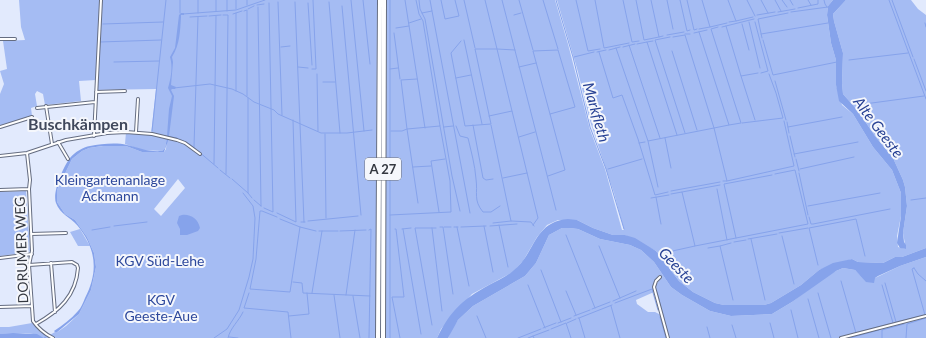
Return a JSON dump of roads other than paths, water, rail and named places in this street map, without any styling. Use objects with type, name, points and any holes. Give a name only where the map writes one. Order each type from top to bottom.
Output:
[{"type":"highway","name":"A 27","points":[[378,338],[380,0]]},
{"type":"highway","name":"A 27","points":[[383,338],[384,0]]},
{"type":"street","points":[[94,136],[101,0]]},
{"type":"street","points":[[0,39],[15,39]]},
{"type":"street","points":[[96,92],[125,91]]},
{"type":"street","points":[[136,132],[138,99]]},
{"type":"street","points":[[37,108],[95,102]]},
{"type":"street","points":[[46,106],[52,144]]},
{"type":"street","points":[[0,127],[32,117]]},
{"type":"street","points":[[0,156],[27,153],[58,142],[119,132],[136,132],[169,137],[185,144],[200,154]]},
{"type":"street","points":[[58,142],[68,159]]},
{"type":"street","name":"DORUMER WEG","points":[[27,153],[30,180],[29,189],[32,254],[30,265],[32,306],[33,321],[36,324]]},
{"type":"street","points":[[0,190],[29,189]]},
{"type":"street","points":[[31,234],[66,233]]},
{"type":"street","points":[[0,258],[32,254]]},
{"type":"street","points":[[30,265],[75,262],[77,264],[78,270],[73,289],[64,303],[55,312],[36,324],[53,338]]},
{"type":"street","points":[[51,263],[55,312]]},
{"type":"street","points":[[660,277],[656,281],[654,287],[668,338]]},
{"type":"street","points":[[0,307],[32,306]]},
{"type":"street","points":[[841,338],[926,316]]},
{"type":"waterway","points":[[152,131],[166,0]]},
{"type":"waterway","points":[[180,0],[180,13]]},
{"type":"waterway","points":[[198,0],[198,13]]},
{"type":"waterway","points":[[216,0],[216,11]]},
{"type":"waterway","points":[[227,0],[227,11]]},
{"type":"waterway","points":[[236,0],[236,9]]},
{"type":"waterway","points":[[247,0],[247,5]]},
{"type":"waterway","points":[[183,14],[236,10],[265,0]]},
{"type":"waterway","points":[[312,69],[316,69],[313,0]]},
{"type":"waterway","points":[[351,0],[364,131]]},
{"type":"waterway","points":[[363,0],[370,64]]},
{"type":"waterway","points":[[390,0],[390,338]]},
{"type":"waterway","points":[[405,0],[425,128]]},
{"type":"waterway","points":[[416,0],[419,14],[423,21],[440,126],[407,129],[418,203]]},
{"type":"waterway","points":[[419,0],[420,9],[425,19],[452,176],[460,211]]},
{"type":"waterway","points":[[422,13],[432,11],[430,0]]},
{"type":"waterway","points":[[441,0],[445,19],[459,16],[455,0]]},
{"type":"waterway","points":[[464,0],[475,48]]},
{"type":"waterway","points":[[461,41],[451,53],[465,126],[491,124],[475,49],[497,49],[485,0]]},
{"type":"waterway","points":[[502,0],[556,210]]},
{"type":"waterway","points":[[519,0],[533,50]]},
{"type":"waterway","points":[[543,0],[558,49]]},
{"type":"waterway","name":"Markfleth","points":[[556,0],[573,57],[590,127],[606,169],[624,229]]},
{"type":"waterway","points":[[576,0],[588,51],[600,49]]},
{"type":"waterway","points":[[595,0],[604,48],[629,43]]},
{"type":"waterway","points":[[623,0],[632,42],[639,41]]},
{"type":"waterway","points":[[636,0],[644,40],[659,37]]},
{"type":"waterway","points":[[651,0],[659,37],[663,36]]},
{"type":"waterway","points":[[667,0],[673,29]]},
{"type":"waterway","points":[[680,0],[687,31],[690,30]]},
{"type":"waterway","points":[[687,0],[694,30],[697,29]]},
{"type":"waterway","points":[[702,0],[710,27],[727,23]]},
{"type":"waterway","points":[[728,0],[736,21],[753,17]]},
{"type":"waterway","points":[[747,0],[755,16]]},
{"type":"waterway","points":[[761,0],[768,13]]},
{"type":"waterway","points":[[775,0],[781,11]]},
{"type":"waterway","points":[[782,0],[787,7]]},
{"type":"waterway","points":[[790,0],[793,5]]},
{"type":"waterway","points":[[808,0],[811,5]]},
{"type":"waterway","points":[[798,8],[818,4],[818,0]]},
{"type":"waterway","points":[[824,0],[827,7]]},
{"type":"waterway","points":[[889,0],[926,99]]},
{"type":"waterway","points":[[892,0],[913,57]]},
{"type":"waterway","points":[[278,2],[282,115]]},
{"type":"waterway","points":[[295,2],[304,222]]},
{"type":"waterway","points":[[329,2],[340,133]]},
{"type":"waterway","points":[[264,208],[273,212],[269,3]]},
{"type":"waterway","points":[[308,3],[312,65]]},
{"type":"waterway","points":[[257,5],[264,4]]},
{"type":"waterway","points":[[248,9],[254,6]]},
{"type":"waterway","points":[[342,6],[361,215]]},
{"type":"waterway","points":[[258,7],[261,206]]},
{"type":"waterway","points":[[791,12],[828,7]]},
{"type":"waterway","points":[[778,12],[795,9]]},
{"type":"waterway","points":[[244,11],[247,10],[247,96]]},
{"type":"waterway","points":[[233,14],[242,11]]},
{"type":"waterway","points":[[432,11],[470,213]]},
{"type":"waterway","points":[[757,15],[775,12]]},
{"type":"waterway","points":[[236,13],[236,91]]},
{"type":"waterway","points":[[514,15],[521,13]]},
{"type":"waterway","points":[[762,38],[758,19],[788,13]]},
{"type":"waterway","points":[[209,16],[221,15]]},
{"type":"waterway","points":[[223,15],[228,15],[226,174]]},
{"type":"waterway","points":[[190,17],[207,16]]},
{"type":"waterway","points":[[214,164],[216,16]]},
{"type":"waterway","points":[[194,147],[198,17]]},
{"type":"waterway","points":[[409,23],[421,19]]},
{"type":"waterway","points":[[722,27],[754,19]]},
{"type":"waterway","points":[[729,22],[736,21]]},
{"type":"waterway","points":[[103,24],[163,22]]},
{"type":"waterway","points":[[749,22],[760,68]]},
{"type":"waterway","points":[[755,22],[768,71],[761,73]]},
{"type":"waterway","points":[[761,34],[828,23]]},
{"type":"waterway","points":[[925,23],[926,27]]},
{"type":"waterway","points":[[742,24],[749,50]]},
{"type":"waterway","points":[[396,28],[409,26]]},
{"type":"waterway","points":[[726,26],[741,76],[758,73]]},
{"type":"waterway","points":[[699,29],[710,27]]},
{"type":"waterway","points":[[718,27],[711,29],[741,123],[729,125]]},
{"type":"waterway","points":[[694,33],[707,30]]},
{"type":"waterway","points":[[667,35],[684,32]]},
{"type":"waterway","points":[[673,37],[685,35],[714,128],[729,125],[699,32]]},
{"type":"waterway","points":[[394,33],[400,79]]},
{"type":"waterway","points":[[685,34],[690,34]]},
{"type":"waterway","points":[[670,37],[655,40],[685,133]]},
{"type":"waterway","points":[[100,42],[161,40]]},
{"type":"waterway","points":[[464,40],[482,124]]},
{"type":"waterway","points":[[763,40],[773,75],[837,62]]},
{"type":"waterway","points":[[647,42],[653,41]]},
{"type":"waterway","points":[[637,44],[647,42],[677,135]]},
{"type":"waterway","points":[[623,47],[635,44]]},
{"type":"waterway","points":[[629,45],[660,138]]},
{"type":"waterway","points":[[281,47],[290,46]]},
{"type":"waterway","points":[[609,50],[620,47]]},
{"type":"waterway","points":[[616,48],[648,141],[714,128],[727,181],[723,181]]},
{"type":"waterway","points":[[512,111],[497,49],[515,50]]},
{"type":"waterway","points":[[548,176],[565,170],[550,114],[575,107],[558,50],[533,51],[550,114]]},
{"type":"waterway","points":[[597,52],[606,50]]},
{"type":"waterway","points":[[672,51],[697,130]]},
{"type":"waterway","points":[[574,57],[594,52]]},
{"type":"waterway","points":[[599,52],[613,98],[622,95],[638,139],[655,195],[668,192]]},
{"type":"waterway","points":[[849,60],[908,53]]},
{"type":"waterway","points":[[914,59],[926,91]]},
{"type":"waterway","points":[[114,62],[159,61]]},
{"type":"waterway","points":[[519,67],[536,63]]},
{"type":"waterway","points":[[298,67],[308,68]]},
{"type":"waterway","points":[[390,69],[398,68]]},
{"type":"waterway","points":[[317,74],[318,131]]},
{"type":"waterway","points":[[742,123],[783,118],[769,74]]},
{"type":"waterway","points":[[456,78],[471,75]]},
{"type":"waterway","points":[[741,76],[755,120]]},
{"type":"waterway","points":[[391,131],[402,131],[407,129],[401,80],[417,79]]},
{"type":"waterway","points":[[775,81],[786,120]]},
{"type":"waterway","points":[[323,82],[335,82]]},
{"type":"waterway","points":[[174,88],[210,84],[232,89],[243,94],[254,102],[274,110],[278,114],[321,133],[347,133],[372,130]]},
{"type":"waterway","name":"Alte Geeste","points":[[857,105],[924,96]]},
{"type":"waterway","points":[[248,98],[248,193],[252,198]]},
{"type":"waterway","points":[[489,116],[512,111],[538,218],[533,225]]},
{"type":"waterway","points":[[788,127],[842,117]]},
{"type":"waterway","points":[[277,213],[296,222],[293,120]]},
{"type":"waterway","points":[[727,181],[794,166],[784,121]]},
{"type":"waterway","points":[[787,122],[789,133]]},
{"type":"waterway","points":[[473,125],[483,178],[486,180],[493,179]]},
{"type":"waterway","points":[[491,125],[511,221]]},
{"type":"waterway","points":[[390,215],[451,212],[450,181],[440,126]]},
{"type":"waterway","points":[[444,127],[453,126]]},
{"type":"waterway","points":[[456,126],[460,136],[468,138],[475,169],[476,196],[480,208],[483,212],[491,212],[500,206]]},
{"type":"waterway","points":[[519,137],[535,132]]},
{"type":"waterway","points":[[325,134],[326,218]]},
{"type":"waterway","points":[[160,135],[177,138]]},
{"type":"waterway","points":[[790,136],[795,157]]},
{"type":"waterway","points":[[665,138],[671,168]]},
{"type":"waterway","points":[[179,139],[196,149]]},
{"type":"waterway","points":[[648,141],[658,187]]},
{"type":"waterway","points":[[639,143],[645,142]]},
{"type":"waterway","points":[[794,154],[858,142]]},
{"type":"waterway","points":[[198,151],[218,168]]},
{"type":"waterway","points":[[800,169],[854,157]]},
{"type":"waterway","points":[[439,212],[431,161],[445,159]]},
{"type":"waterway","points":[[608,169],[642,159]]},
{"type":"waterway","points":[[796,159],[799,171]]},
{"type":"waterway","points":[[413,167],[431,166]]},
{"type":"waterway","points":[[220,170],[230,178]]},
{"type":"waterway","points":[[695,246],[808,224],[795,170],[775,174]]},
{"type":"waterway","points":[[503,178],[527,173]]},
{"type":"waterway","points":[[799,173],[808,215]]},
{"type":"waterway","points":[[736,238],[724,184],[772,175]]},
{"type":"waterway","points":[[232,179],[248,193]]},
{"type":"waterway","points":[[671,191],[720,182]]},
{"type":"waterway","points":[[682,192],[720,185]]},
{"type":"waterway","points":[[717,189],[727,240]]},
{"type":"waterway","name":"Geeste","points":[[659,254],[695,246],[682,192],[671,194]]},
{"type":"waterway","points":[[214,338],[227,329],[239,310],[253,259],[255,218],[253,206],[243,193]]},
{"type":"waterway","points":[[808,206],[880,193]]},
{"type":"waterway","points":[[651,198],[669,195]]},
{"type":"waterway","points":[[656,197],[661,224]]},
{"type":"waterway","points":[[911,200],[926,198]]},
{"type":"waterway","points":[[254,200],[261,206]]},
{"type":"waterway","points":[[809,217],[811,224],[813,224],[890,209]]},
{"type":"waterway","points":[[277,217],[260,211],[256,259],[250,289],[290,292],[300,227]]},
{"type":"waterway","points":[[308,221],[358,216]]},
{"type":"waterway","points":[[280,219],[300,227],[316,231]]},
{"type":"waterway","points":[[818,265],[809,228],[856,219],[865,256]]},
{"type":"waterway","points":[[493,223],[511,221],[531,222],[534,226]]},
{"type":"waterway","points":[[114,226],[147,222]]},
{"type":"waterway","points":[[490,226],[517,224]]},
{"type":"waterway","points":[[499,225],[508,267]]},
{"type":"waterway","points":[[484,226],[493,272]]},
{"type":"waterway","points":[[461,227],[486,226]]},
{"type":"waterway","points":[[92,230],[110,227]]},
{"type":"waterway","points":[[440,227],[443,227],[453,294]]},
{"type":"waterway","points":[[444,227],[451,227]]},
{"type":"waterway","points":[[457,227],[469,286]]},
{"type":"waterway","points":[[402,229],[411,228]]},
{"type":"waterway","points":[[432,325],[415,228],[436,228]]},
{"type":"waterway","points":[[432,228],[442,311]]},
{"type":"waterway","points":[[779,233],[808,228]]},
{"type":"waterway","points":[[369,230],[371,229],[369,338]]},
{"type":"waterway","points":[[395,229],[404,297],[392,297],[400,338]]},
{"type":"waterway","points":[[403,229],[421,334]]},
{"type":"waterway","points":[[346,295],[355,230]]},
{"type":"waterway","points":[[340,231],[366,230]]},
{"type":"waterway","points":[[319,231],[338,231]]},
{"type":"waterway","points":[[312,293],[322,231]]},
{"type":"waterway","points":[[748,239],[777,234]]},
{"type":"waterway","points":[[566,235],[595,308]]},
{"type":"waterway","points":[[782,236],[794,284]]},
{"type":"waterway","points":[[751,239],[765,300]]},
{"type":"waterway","points":[[734,242],[746,240]]},
{"type":"waterway","points":[[731,243],[720,246],[733,300]]},
{"type":"waterway","points":[[599,246],[620,298]]},
{"type":"waterway","points":[[708,248],[720,246]]},
{"type":"waterway","points":[[914,268],[912,269],[925,315]]},
{"type":"waterway","points":[[914,268],[926,281]]},
{"type":"waterway","points":[[541,270],[561,322]]},
{"type":"waterway","points":[[841,281],[856,333]]},
{"type":"waterway","points":[[293,282],[302,283],[303,293],[370,296]]},
{"type":"waterway","points":[[885,283],[896,322],[921,316]]},
{"type":"waterway","points":[[528,285],[545,328]]},
{"type":"waterway","points":[[882,285],[893,323],[891,324]]},
{"type":"waterway","points":[[615,303],[652,289],[658,310]]},
{"type":"waterway","points":[[566,291],[576,315]]},
{"type":"waterway","points":[[613,301],[636,291]]},
{"type":"waterway","points":[[657,292],[669,338]]},
{"type":"waterway","points":[[249,293],[244,308],[288,312],[291,338]]},
{"type":"waterway","points":[[289,316],[309,314],[307,293]]},
{"type":"waterway","points":[[818,293],[831,338]]},
{"type":"waterway","points":[[334,295],[340,338]]},
{"type":"waterway","points":[[353,296],[360,338]]},
{"type":"waterway","points":[[808,299],[819,338]]},
{"type":"waterway","points":[[592,309],[610,302]]},
{"type":"waterway","points":[[579,318],[612,305]]},
{"type":"waterway","points":[[611,306],[620,338]]},
{"type":"waterway","points":[[574,316],[590,310]]},
{"type":"waterway","points":[[791,310],[798,338]]},
{"type":"waterway","points":[[228,338],[243,312]]},
{"type":"waterway","points":[[477,316],[486,338]]},
{"type":"waterway","points":[[660,317],[666,338]]},
{"type":"waterway","points":[[558,323],[571,318]]},
{"type":"waterway","points":[[578,318],[585,338]]},
{"type":"waterway","points":[[906,338],[907,324],[926,318]]},
{"type":"waterway","points":[[567,323],[576,319]]},
{"type":"waterway","points":[[543,328],[556,323]]},
{"type":"waterway","points":[[551,329],[566,323],[571,338]]},
{"type":"waterway","points":[[770,323],[774,338]]},
{"type":"waterway","points":[[855,333],[889,324]]},
{"type":"waterway","points":[[882,338],[882,330],[904,324]]},
{"type":"waterway","points":[[732,325],[736,338]]},
{"type":"waterway","points":[[707,327],[710,338]]},
{"type":"waterway","points":[[518,338],[541,329]]},
{"type":"waterway","points":[[533,336],[549,330]]},
{"type":"waterway","points":[[850,338],[879,330]]},
{"type":"waterway","points":[[528,338],[533,336],[534,338]]},
{"type":"waterway","points":[[229,337],[238,338]]},
{"type":"district","name":"Buschkämpen","points":[[78,123]]},
{"type":"park label","name":"Kleingartenanlage Ackmann","points":[[110,188]]},
{"type":"park label","name":"KGV Süd-Lehe","points":[[160,260]]},
{"type":"park label","name":"KGV Geeste-Aue","points":[[161,308]]}]
